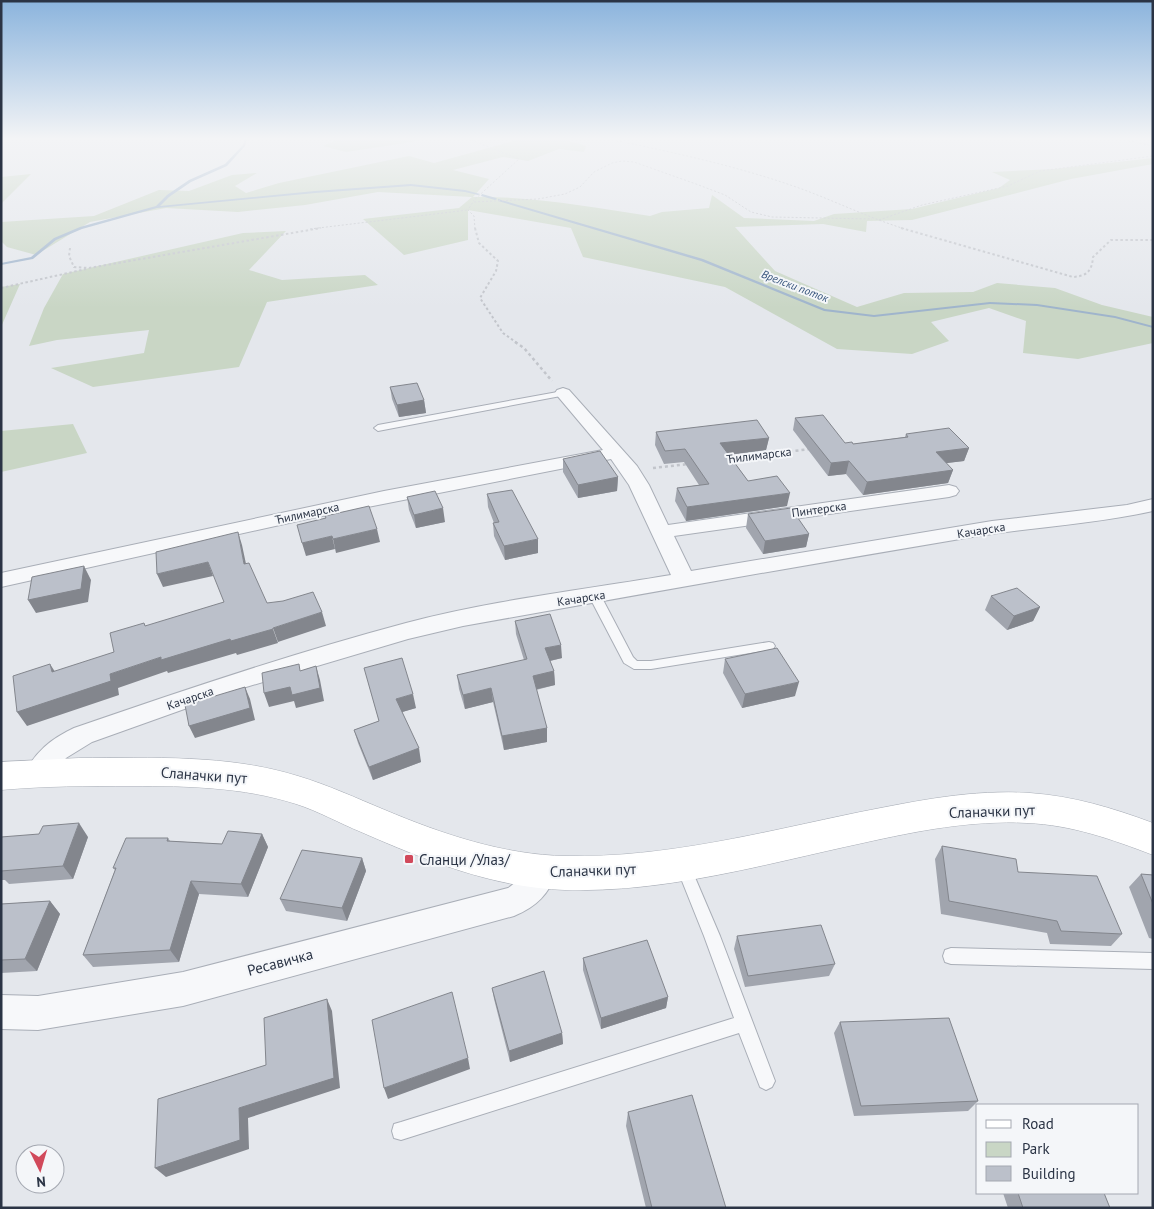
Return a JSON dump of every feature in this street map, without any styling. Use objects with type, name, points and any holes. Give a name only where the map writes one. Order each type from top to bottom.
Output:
[{"type":"street","points":[[563,393],[630,470],[684,580]]},
{"type":"street","name":"Ћилимарска","points":[[1,580],[204,534],[526,468],[615,453]]},
{"type":"street","name":"Пинтерска","points":[[660,532],[949,491]]},
{"type":"street","name":"Качарска","points":[[38,774],[59,747],[83,735],[239,680],[407,631],[500,611],[891,544],[992,527],[1127,511],[1153,505]]},
{"type":"street","name":"Сланачки пут","points":[[1,776],[152,772],[217,774],[262,780],[299,790],[401,833],[472,858],[506,866],[543,871],[584,873],[682,864],[936,813],[982,808],[1049,809],[1105,821],[1153,839]]},
{"type":"street","name":"Ресавичка","points":[[1,1012],[38,1013],[183,989],[514,901],[528,894],[537,885],[543,871]]},
{"type":"lane","points":[[378,428],[563,393]]},
{"type":"lane","points":[[595,596],[628,660],[634,665],[651,665],[769,646]]},
{"type":"lane","points":[[682,864],[712,936],[766,1081]]},
{"type":"lane","points":[[952,956],[1153,961]]},
{"type":"lane","points":[[401,1130],[744,1023]]},
{"type":"path","points":[[468,210],[480,195]]},
{"type":"path","points":[[473,202],[538,199],[557,195]]},
{"type":"path","points":[[726,195],[752,212],[772,217],[878,220],[975,250],[1078,278],[1084,276],[1092,268],[1093,257],[1111,240],[1122,238],[1153,240]]},
{"type":"path","points":[[816,195],[872,219]]},
{"type":"path","points":[[878,220],[922,205],[965,195]]},
{"type":"path","points":[[1,288],[89,268],[302,230],[468,210]]},
{"type":"path","points":[[468,210],[474,216],[476,241],[498,261],[498,266],[489,284],[482,292],[480,298],[482,302],[503,333],[524,348],[563,393]]},
{"type":"path","points":[[70,248],[69,256],[74,267],[89,268]]},
{"type":"path","name":"Ћилимарска","points":[[724,460],[811,449]]},
{"type":"path","points":[[630,470],[696,463]]},
{"type":"green space","points":[[1,195],[10,195],[1,204]]},
{"type":"green space","points":[[145,195],[359,195],[305,205],[238,212],[166,208],[90,222],[36,255],[7,247],[1,241],[1,222],[94,216]]},
{"type":"green space","points":[[442,195],[474,195],[473,197],[540,200],[650,216],[662,212],[709,208],[713,195],[744,218],[814,221],[834,214],[912,209],[968,195],[1007,195],[912,220],[867,221],[866,232],[823,224],[735,227],[775,271],[857,307],[904,293],[973,292],[997,283],[1055,288],[1102,305],[1153,317],[1153,343],[1078,359],[1023,353],[1026,321],[989,308],[931,322],[949,341],[912,354],[837,349],[725,287],[583,257],[571,228],[468,210],[468,240],[404,255],[363,219],[459,208],[472,197]]},
{"type":"green space","points":[[286,231],[249,270],[282,280],[365,275],[378,285],[267,302],[239,367],[93,387],[51,368],[144,353],[149,330],[57,340],[29,346],[44,308],[63,274],[243,233]]},
{"type":"green space","points":[[20,284],[1,327],[1,287]]},
{"type":"green space","points":[[73,424],[87,453],[1,472],[1,431]]},
{"type":"building","points":[[417,383],[424,400],[397,405],[390,387]]},
{"type":"building","points":[[823,415],[845,443],[852,442],[853,444],[908,437],[906,434],[949,428],[969,448],[936,452],[953,470],[867,482],[849,461],[831,463],[795,418]]},
{"type":"building","points":[[757,420],[769,438],[720,443],[748,481],[777,476],[790,493],[687,507],[677,488],[709,484],[685,449],[665,451],[656,432]]},
{"type":"building","points":[[600,451],[618,477],[578,485],[563,459]]},
{"type":"building","points":[[512,490],[538,539],[504,546],[493,523],[499,522],[487,494]]},
{"type":"building","points":[[435,491],[443,508],[414,515],[407,497]]},
{"type":"building","points":[[369,506],[377,529],[333,539],[332,536],[302,543],[297,525],[326,518],[325,516]]},
{"type":"building","points":[[791,508],[809,534],[765,541],[748,514]]},
{"type":"building","points":[[238,532],[244,564],[249,563],[267,603],[283,601],[313,592],[322,612],[231,641],[230,639],[161,660],[161,657],[110,674],[111,681],[17,712],[13,676],[50,664],[52,672],[114,652],[110,633],[144,623],[145,626],[224,602],[208,562],[157,574],[156,552]]},
{"type":"building","points":[[84,566],[81,589],[28,600],[32,577]]},
{"type":"building","points":[[1017,588],[1040,607],[1014,616],[991,596]]},
{"type":"building","points":[[550,614],[561,645],[545,648],[554,671],[533,676],[547,728],[502,736],[491,688],[463,695],[457,675],[527,659],[515,621]]},
{"type":"building","points":[[777,648],[799,682],[745,694],[725,659]]},
{"type":"building","points":[[402,658],[413,694],[396,699],[419,748],[369,767],[354,730],[379,721],[364,668]]},
{"type":"building","points":[[299,664],[300,671],[316,666],[320,688],[292,695],[290,687],[264,693],[262,673]]},
{"type":"building","points":[[245,687],[250,708],[189,726],[185,705]]},
{"type":"building","points":[[79,823],[63,866],[1,871],[1,837],[39,834],[43,826]]},
{"type":"building","points":[[228,831],[262,834],[241,884],[191,881],[170,950],[83,955],[116,868],[113,868],[126,838],[168,838],[167,841],[222,844]]},
{"type":"building","points":[[942,846],[1016,859],[1018,872],[1097,876],[1122,934],[1061,931],[1057,921],[949,901]]},
{"type":"building","points":[[302,850],[362,858],[342,908],[280,899]]},
{"type":"building","points":[[1141,874],[1153,875],[1153,904]]},
{"type":"building","points":[[50,901],[25,959],[1,960],[1,904]]},
{"type":"building","points":[[821,925],[835,964],[748,976],[737,936]]},
{"type":"building","points":[[647,940],[668,997],[601,1018],[583,958]]},
{"type":"building","points":[[544,971],[562,1033],[509,1051],[492,988]]},
{"type":"building","points":[[452,992],[468,1058],[384,1088],[372,1020]]},
{"type":"building","points":[[327,999],[334,1078],[239,1108],[240,1140],[155,1168],[158,1099],[266,1065],[264,1018]]},
{"type":"building","points":[[949,1018],[978,1101],[861,1106],[840,1022]]},
{"type":"building","points":[[692,1095],[726,1208],[652,1208],[628,1112]]},
{"type":"building","points":[[1018,1194],[1104,1194],[1110,1208],[1023,1208]]},
{"type":"waterway","points":[[157,207],[169,195]]},
{"type":"waterway","name":"Врелски поток","points":[[157,207],[279,195]]},
{"type":"waterway","name":"Врелски поток","points":[[483,195],[495,199]]},
{"type":"waterway","name":"Врелски поток","points":[[499,200],[702,260],[824,310],[874,316],[990,303],[1037,305],[1115,317],[1153,327]]},
{"type":"waterway","name":"Врелски поток","points":[[1,264],[32,258],[55,239],[81,228],[157,207]]},
{"type":"place","name":"Сланци /Улаз/","points":[[409,859]]}]
